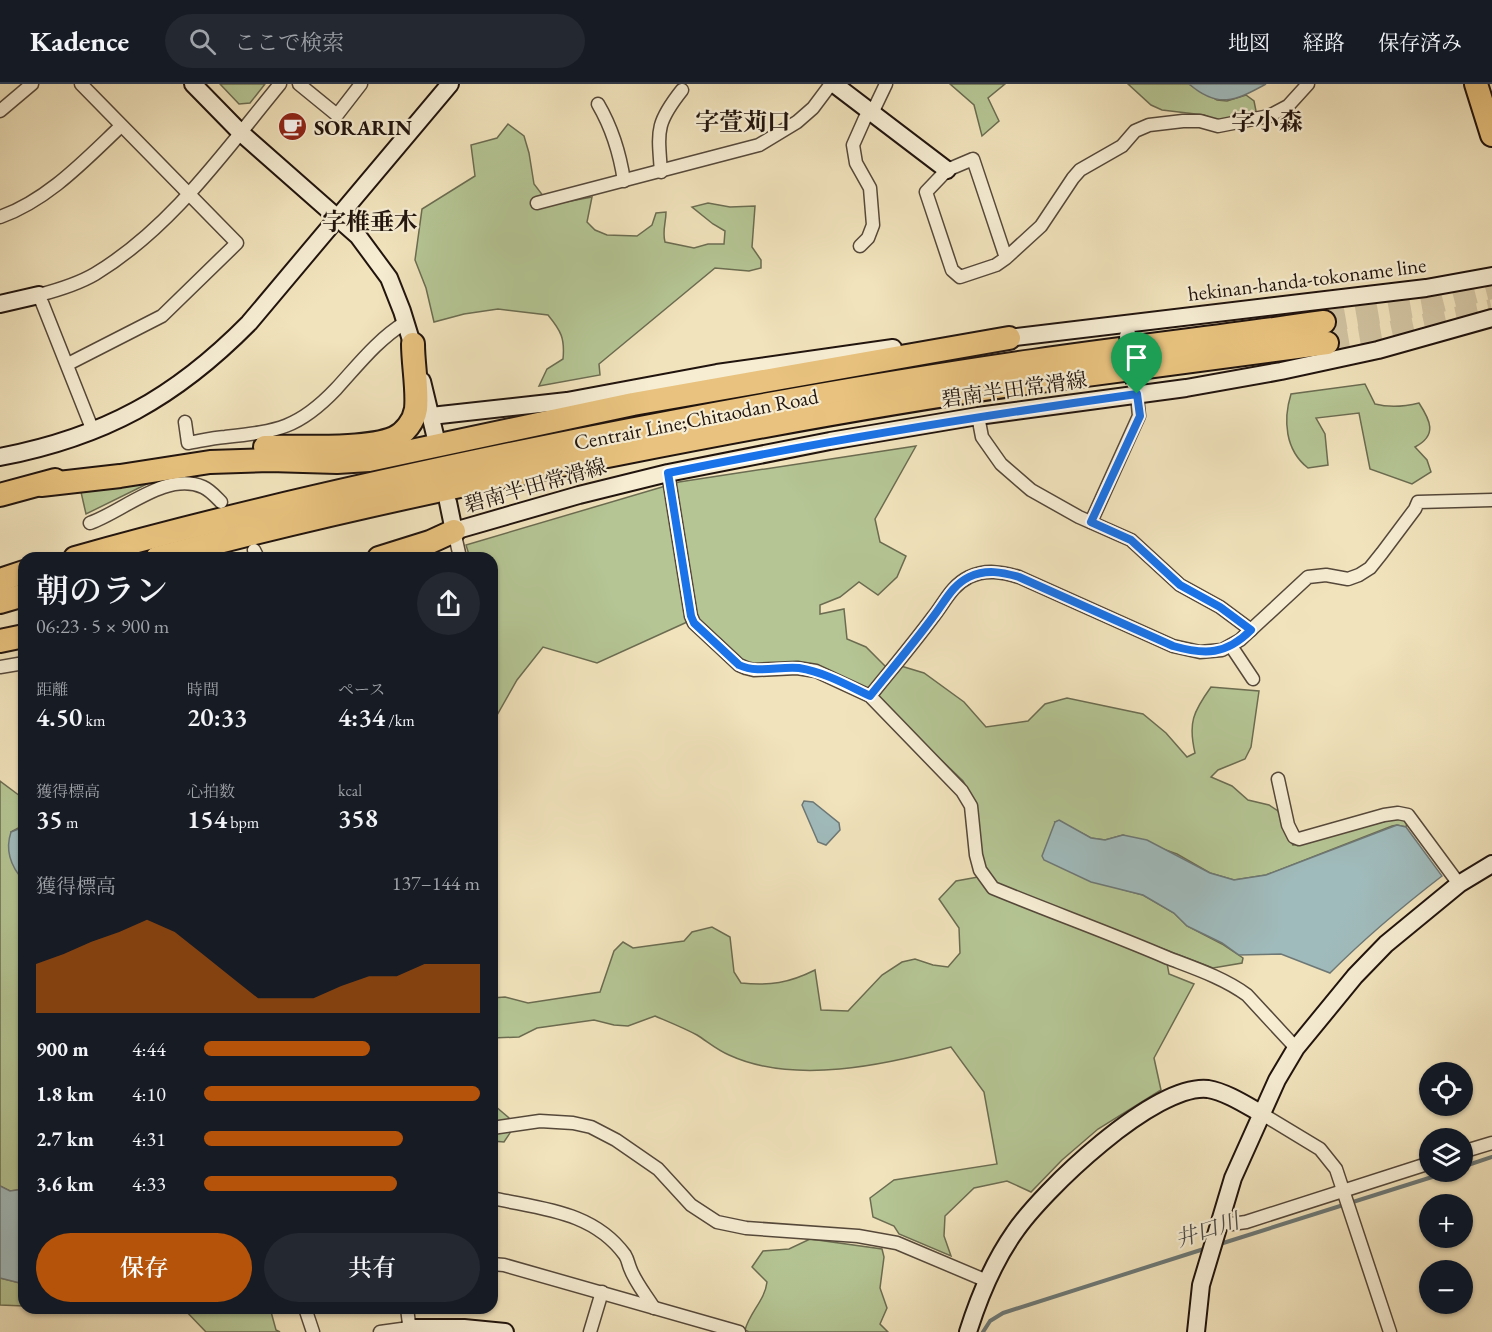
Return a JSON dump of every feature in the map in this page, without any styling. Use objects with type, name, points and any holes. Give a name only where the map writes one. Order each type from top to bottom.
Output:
[{"type":"highway","points":[[1476,84],[1492,135]]},
{"type":"highway","name":"Centrair Line;Chitaodan Road","points":[[97,552],[216,520],[463,464],[646,427],[845,391],[941,375],[1325,333],[682,441],[380,503],[179,552]]},
{"type":"highway","points":[[41,484],[111,477],[210,462],[369,460],[633,404],[1009,338]]},
{"type":"highway","points":[[0,495],[116,463],[181,452],[241,447],[347,445],[382,442],[397,437],[412,421],[416,409],[413,344]]},
{"type":"highway","points":[[398,552],[430,542],[454,531]]},
{"type":"highway","points":[[0,580],[18,575]]},
{"type":"highway","points":[[0,602],[18,597]]},
{"type":"highway","points":[[0,641],[18,637]]},
{"type":"main road","points":[[193,84],[240,132],[358,236],[389,278],[413,344],[435,435]]},
{"type":"main road","points":[[0,457],[54,444],[93,431],[132,414],[193,375],[249,323],[450,84]]},
{"type":"main road","points":[[832,84],[947,170]]},
{"type":"main road","name":"hekinan-handa-tokoname line","points":[[1127,330],[1426,288],[1492,276]]},
{"type":"main road","points":[[0,304],[39,295]]},
{"type":"main road","points":[[431,416],[567,401],[717,373],[867,351],[949,342],[1127,330],[1136,389],[1230,381],[1328,362],[1492,318]]},
{"type":"main road","name":"碧南半田常滑線","points":[[448,501],[454,531],[579,495],[668,473],[830,441],[1136,389]]},
{"type":"main road","points":[[1196,1332],[1201,1285],[1233,1178],[1276,1080],[1296,1048],[1355,976],[1386,944],[1459,884],[1492,864]]},
{"type":"main road","points":[[968,1332],[987,1281],[1014,1232],[1056,1184],[1086,1155],[1152,1109],[1185,1092],[1207,1089],[1262,1113]]},
{"type":"main road","points":[[409,1330],[464,1328],[505,1332]]},
{"type":"street","points":[[0,111],[32,84]]},
{"type":"street","points":[[68,364],[162,316],[237,243],[81,84]]},
{"type":"street","points":[[93,431],[39,295],[62,289],[93,275],[139,243],[188,195],[280,84]]},
{"type":"street","points":[[299,84],[337,115],[361,84]]},
{"type":"street","points":[[537,204],[759,145],[776,136],[813,108],[832,84]]},
{"type":"street","points":[[860,246],[868,238],[873,225],[870,188],[856,163],[853,145],[855,137],[886,84]]},
{"type":"street","points":[[1006,258],[973,159],[947,170],[926,192],[952,270],[960,277],[996,265],[1006,258],[1041,226],[1072,178],[1080,170],[1122,146],[1135,130],[1149,124],[1183,121],[1200,121],[1218,126],[1269,116],[1288,106],[1308,84]]},
{"type":"street","points":[[661,172],[659,129],[664,114],[682,90]]},
{"type":"street","points":[[598,104],[610,126],[620,157],[624,181]]},
{"type":"street","points":[[0,217],[40,197],[81,164],[121,126]]},
{"type":"street","points":[[185,422],[188,443],[277,430],[292,424],[309,413],[334,391],[388,333],[406,322]]},
{"type":"street","points":[[1091,522],[1140,416],[1136,389]]},
{"type":"street","points":[[978,416],[982,437],[1001,464],[1031,490],[1131,540],[1180,585],[1220,607],[1251,630]]},
{"type":"street","points":[[668,473],[691,616],[694,623],[739,665],[754,670],[797,668],[816,671],[870,696],[962,791],[971,806],[976,855],[980,870],[993,888],[1131,942],[1212,976],[1239,990],[1247,995],[1296,1048]]},
{"type":"street","points":[[90,523],[166,485],[183,483],[205,488],[221,502]]},
{"type":"street","points":[[870,696],[934,616],[945,598],[956,585],[970,576],[998,571],[1019,577],[1173,646],[1210,652],[1222,650],[1240,640],[1308,577],[1326,575],[1348,579],[1370,568],[1418,502],[1492,500]]},
{"type":"street","points":[[454,531],[459,552]]},
{"type":"street","points":[[1231,646],[1253,679]]},
{"type":"street","points":[[0,667],[18,664]]},
{"type":"street","points":[[1278,779],[1288,825],[1294,837],[1299,839],[1384,815],[1398,813],[1408,815],[1459,884]]},
{"type":"street","points":[[1262,1113],[1320,1149],[1336,1169],[1390,1332]]},
{"type":"street","points":[[498,1127],[540,1121],[573,1123],[591,1127],[616,1140],[658,1168],[691,1205],[717,1222],[746,1228],[858,1236],[897,1243],[987,1281]]},
{"type":"street","points":[[1473,1149],[1492,1143]]},
{"type":"street","points":[[1220,1222],[1232,1224],[1246,1222],[1419,1166]]},
{"type":"street","points":[[498,1199],[565,1213],[600,1230],[624,1254],[654,1308]]},
{"type":"street","points":[[498,1264],[739,1332]]},
{"type":"street","points":[[590,1332],[602,1292]]},
{"type":"street","points":[[307,1314],[312,1332]]},
{"type":"street","points":[[380,1332],[409,1330],[408,1314]]},
{"type":"green space","points":[[220,84],[265,84],[250,103],[239,104]]},
{"type":"green space","points":[[950,84],[1005,84],[988,98],[999,121],[982,136],[974,105]]},
{"type":"green space","points":[[1128,84],[1189,84],[1217,100],[1227,101],[1246,95],[1254,101],[1256,111],[1248,118],[1219,121],[1204,115],[1162,110],[1151,105]]},
{"type":"green space","points":[[508,124],[524,136],[534,184],[550,205],[592,197],[587,222],[595,230],[607,235],[637,236],[652,225],[656,213],[666,212],[665,242],[694,248],[708,244],[724,244],[725,231],[692,207],[708,203],[730,207],[755,206],[752,247],[761,260],[761,268],[749,271],[715,268],[599,364],[600,375],[539,386],[547,369],[563,359],[561,335],[548,315],[498,309],[464,314],[434,322],[426,288],[415,260],[422,209],[475,176],[471,145],[497,138]]},
{"type":"green space","points":[[1365,384],[1375,404],[1397,407],[1419,403],[1429,421],[1427,437],[1415,447],[1427,460],[1431,472],[1412,484],[1370,469],[1359,413],[1316,418],[1325,434],[1328,465],[1308,468],[1300,461],[1290,444],[1287,414],[1291,394]]},
{"type":"green space","points":[[916,446],[875,519],[880,542],[906,556],[897,577],[878,595],[859,582],[840,597],[820,605],[820,614],[844,609],[847,639],[866,647],[887,668],[867,690],[824,668],[800,663],[744,665],[696,618],[597,663],[543,647],[517,680],[498,713],[498,552],[468,552],[466,545],[679,482]]},
{"type":"green space","points":[[157,479],[86,514],[81,492]]},
{"type":"green space","points":[[901,666],[924,673],[964,702],[986,727],[1028,721],[1045,704],[1067,698],[1143,714],[1166,733],[1187,757],[1195,753],[1192,726],[1196,711],[1211,687],[1259,691],[1251,747],[1245,759],[1218,770],[1211,777],[1232,786],[1248,800],[1269,805],[1278,811],[1293,845],[1398,818],[1407,822],[1406,827],[1392,826],[1266,875],[1234,880],[1210,873],[1177,854],[1123,835],[1105,840],[1091,838],[1059,821],[1055,822],[1121,889],[1143,895],[1174,913],[1187,926],[1243,958],[1242,963],[1213,968],[998,886],[984,870],[976,804],[963,781],[877,698]]},
{"type":"green space","points":[[0,781],[18,794],[18,828],[11,832],[18,867],[18,1190],[10,1191],[0,1186]]},
{"type":"green space","points":[[978,877],[1167,963],[1169,974],[1194,984],[1154,1058],[1161,1090],[1098,1129],[1062,1160],[1031,1192],[1007,1181],[974,1188],[945,1216],[944,1236],[951,1256],[899,1234],[894,1226],[873,1217],[870,1198],[894,1180],[997,1164],[984,1092],[951,1047],[869,1065],[810,1070],[782,1069],[754,1064],[725,1053],[682,1027],[655,1016],[628,1026],[594,1020],[537,1028],[519,1037],[498,1038],[498,998],[528,1003],[600,992],[614,951],[623,942],[633,948],[684,941],[692,932],[712,927],[730,937],[734,972],[741,983],[779,983],[815,970],[821,1010],[848,1011],[882,975],[902,962],[915,959],[948,967],[960,953],[959,928],[939,899],[956,881]]},
{"type":"green space","points":[[498,1109],[516,1124],[504,1142],[498,1142]]},
{"type":"green space","points":[[810,1239],[882,1249],[884,1257],[880,1288],[887,1308],[880,1324],[888,1332],[749,1332],[745,1330],[766,1288],[767,1282],[752,1267],[763,1251],[789,1249]]},
{"type":"green space","points":[[0,1278],[18,1282],[18,1306],[0,1305]]},
{"type":"green space","points":[[189,1314],[272,1314],[276,1330],[280,1332],[206,1332]]},
{"type":"water","points":[[1189,84],[1266,84],[1245,95],[1227,100],[1209,97]]},
{"type":"water","points":[[804,801],[813,802],[839,823],[840,830],[826,845],[818,842],[802,805]]},
{"type":"water","points":[[1059,820],[1091,838],[1105,840],[1123,835],[1147,840],[1210,873],[1234,880],[1266,875],[1397,825],[1406,827],[1442,876],[1357,947],[1330,973],[1281,954],[1239,955],[1222,943],[1187,926],[1174,913],[1143,895],[1091,882],[1044,860],[1042,856],[1055,822]]},
{"type":"water","points":[[18,829],[18,873],[10,858],[11,832]]},
{"type":"water","points":[[0,1186],[10,1191],[18,1190],[18,1282],[0,1278]]},
{"type":"waterway","name":"井口川","points":[[1473,1163],[1492,1157]]},
{"type":"waterway","name":"井口川","points":[[1220,1244],[1419,1181]]},
{"type":"waterway","name":"井口川","points":[[983,1332],[990,1321],[1003,1313],[1207,1248]]},
{"type":"tunnel","points":[[1324,322],[1434,303],[1492,288]]},
{"type":"tunnel","points":[[1327,343],[1492,310]]},
{"type":"place","name":"SORARIN","points":[[293,127]]},
{"type":"district","name":"字萱苅口","points":[[743,121]]},
{"type":"district","name":"字小森","points":[[1267,121]]},
{"type":"district","name":"字椎垂木","points":[[370,221]]},
{"type":"route","points":[[1137,394],[1140,416],[1091,522],[1131,540],[1180,585],[1220,607],[1251,630],[1231,646],[1210,652],[1173,646],[1019,577],[998,571],[970,576],[956,585],[870,696],[816,671],[797,668],[754,670],[746,668],[739,665],[694,623],[668,473],[830,441],[978,416],[1137,394]]}]
